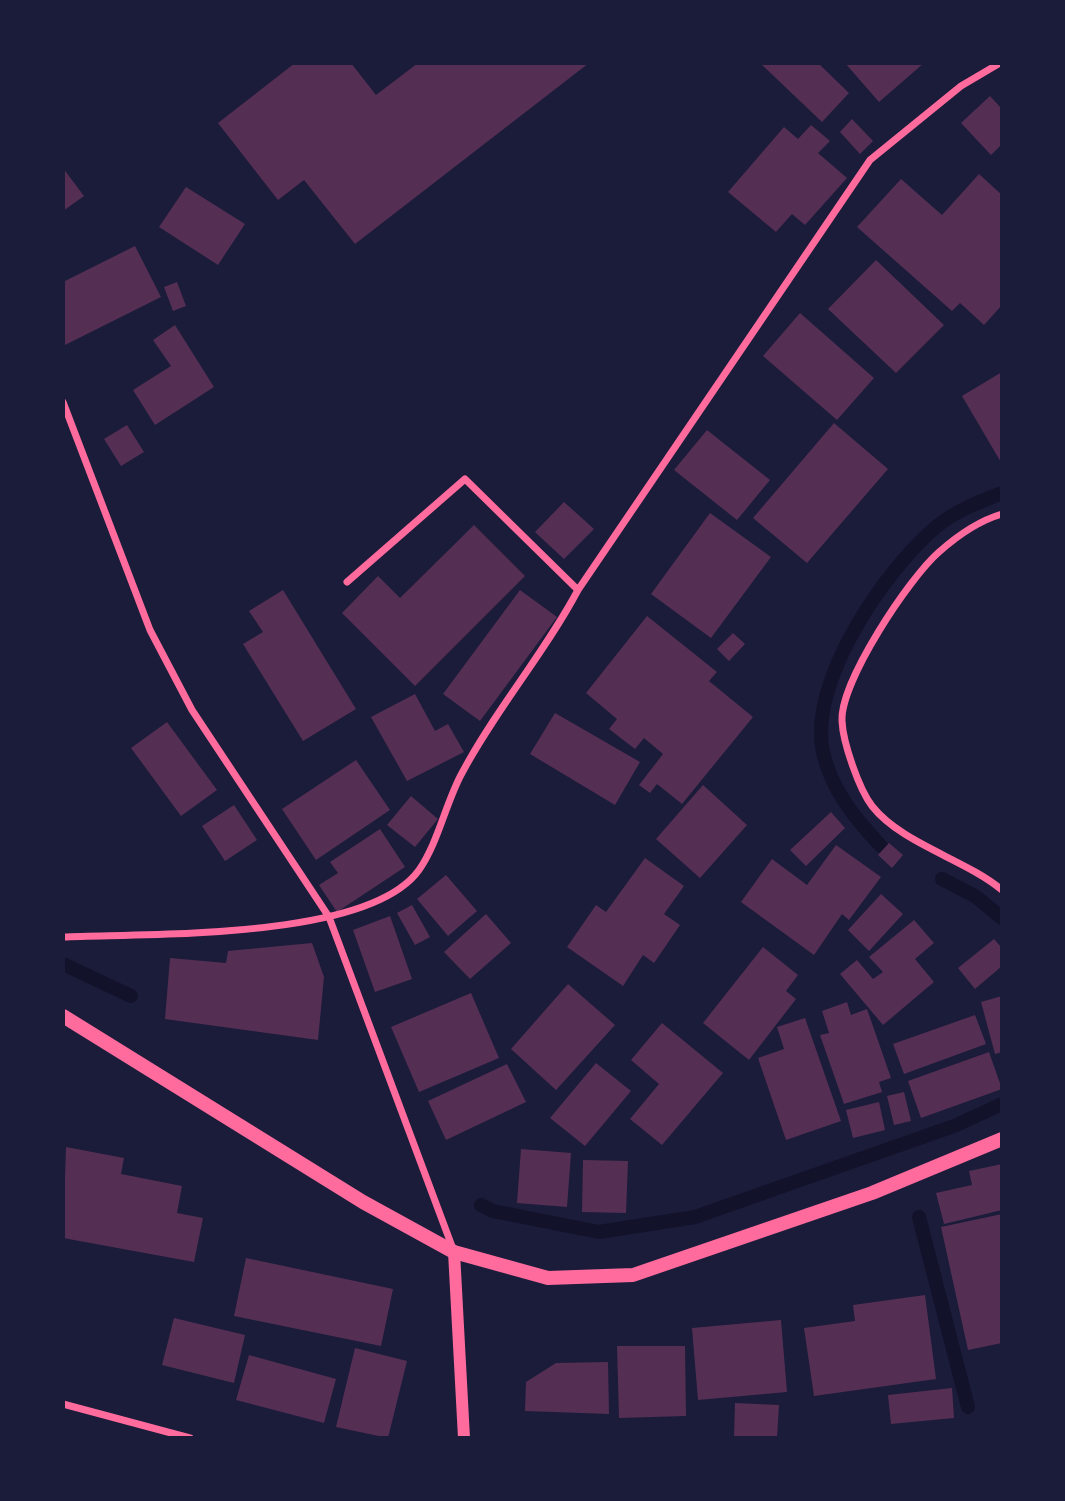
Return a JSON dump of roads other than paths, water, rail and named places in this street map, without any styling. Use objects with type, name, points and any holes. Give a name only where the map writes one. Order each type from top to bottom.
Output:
[{"type":"main road","points":[[63,1016],[363,1202],[454,1252],[548,1278],[633,1275],[872,1193],[1002,1139]]},
{"type":"street","points":[[63,937],[284,927],[329,917],[386,897],[418,870],[462,773],[561,622],[578,590],[870,159],[961,86],[1000,63]]},
{"type":"street","points":[[63,402],[150,630],[192,710],[329,917],[454,1252],[464,1438]]},
{"type":"street","points":[[347,582],[465,479],[578,590]]},
{"type":"street","points":[[1002,514],[982,520],[937,553],[895,604],[849,687],[842,720],[855,771],[873,806],[902,830],[1002,890]]},
{"type":"street","points":[[63,1404],[190,1438]]},
{"type":"waterway","points":[[881,846],[846,803],[827,766],[821,724],[827,694],[838,662],[854,630],[894,571],[916,546],[951,516],[1002,493]]},
{"type":"waterway","points":[[942,879],[975,896],[1002,918]]},
{"type":"waterway","points":[[63,964],[131,996]]},
{"type":"waterway","points":[[481,1205],[493,1211],[599,1232],[695,1217],[954,1126],[1002,1104]]},
{"type":"waterway","points":[[919,1217],[968,1407]]}]
